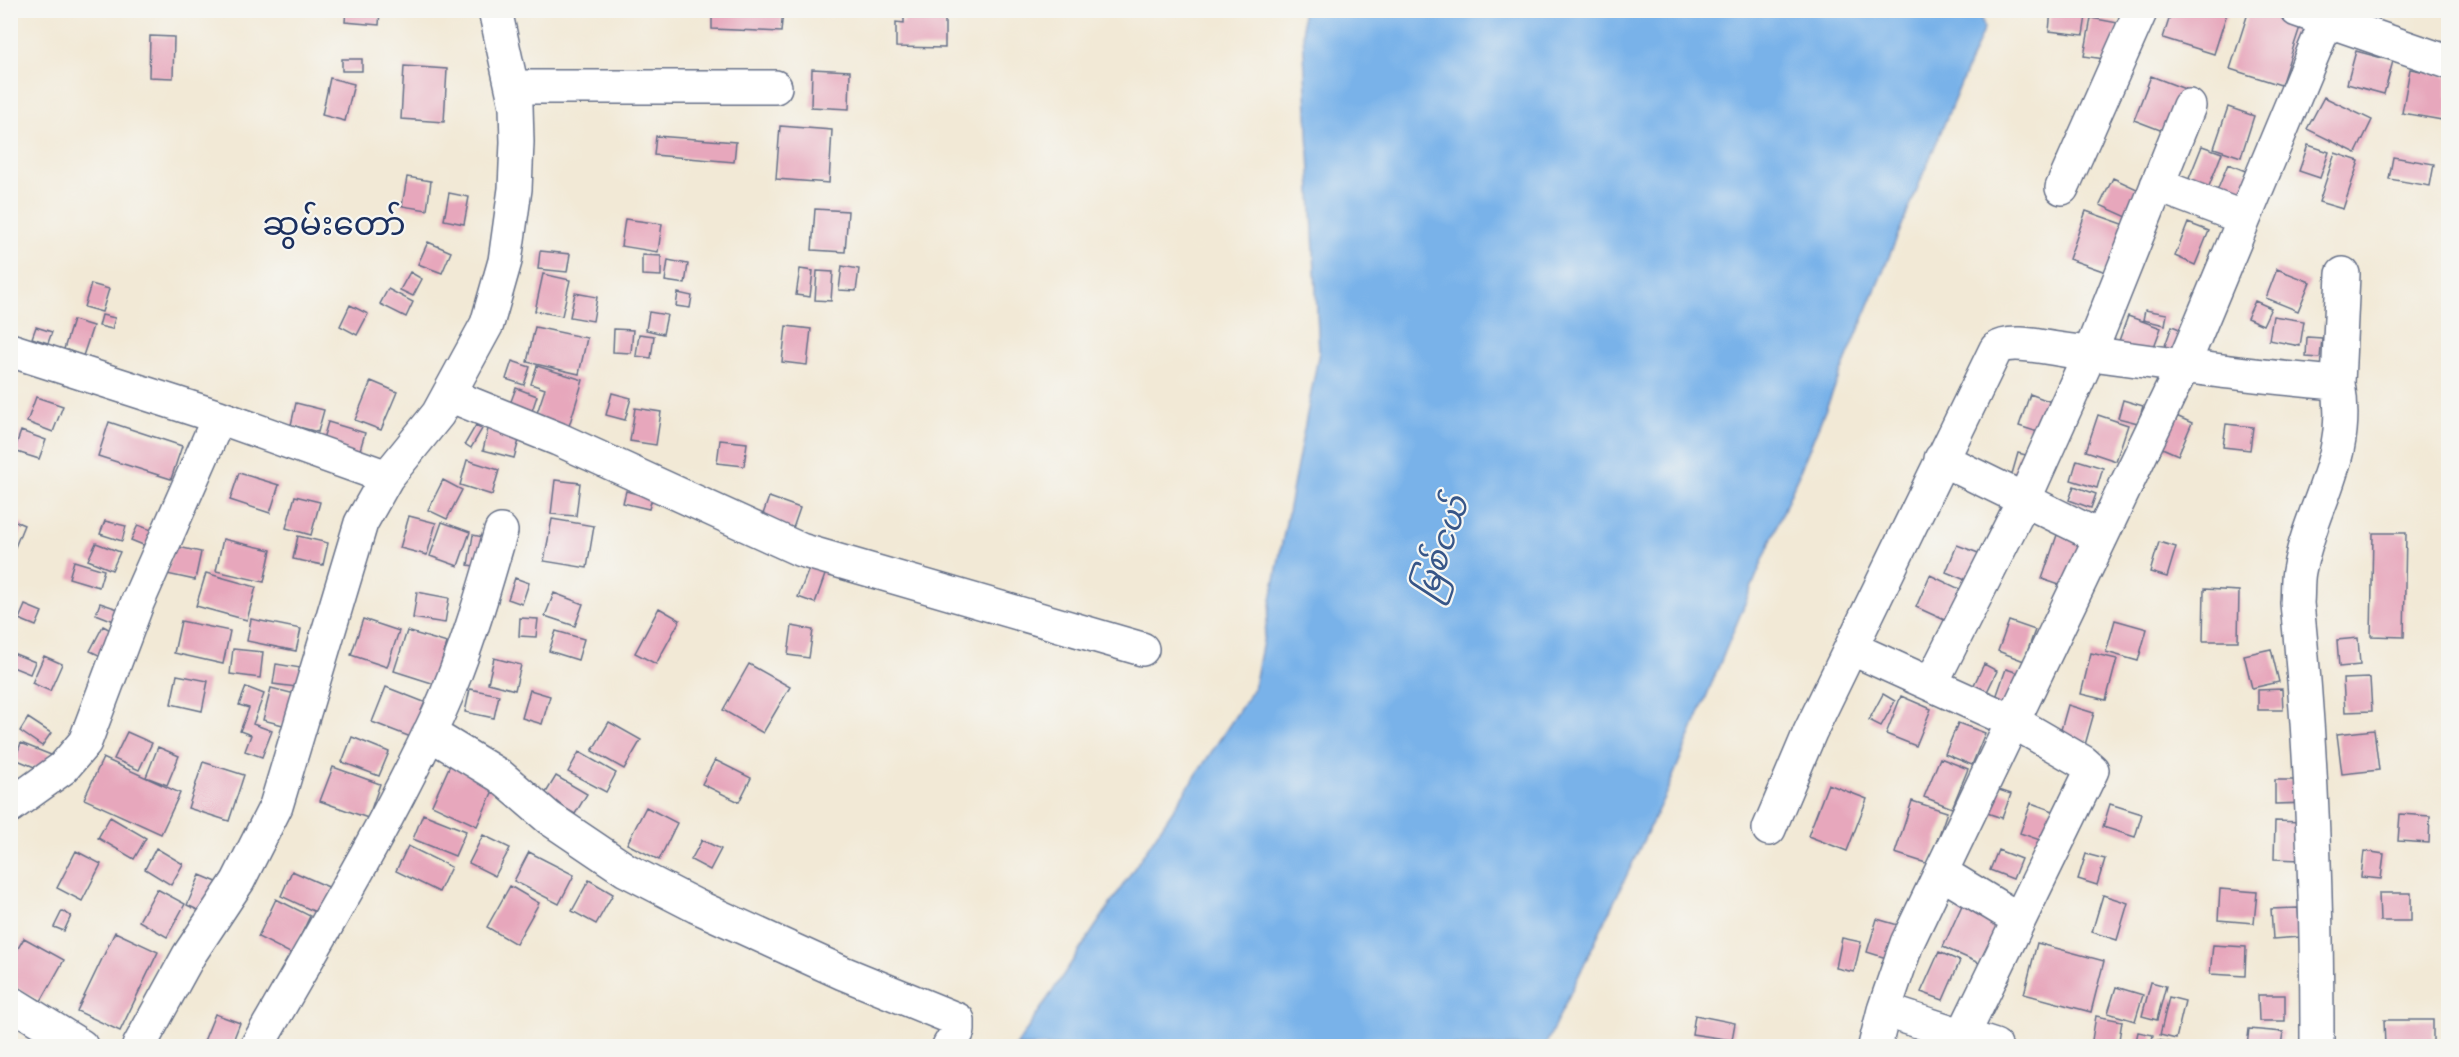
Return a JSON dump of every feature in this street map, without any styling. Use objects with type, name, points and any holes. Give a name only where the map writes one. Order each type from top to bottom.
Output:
[{"type":"street","points":[[139,1047],[189,955],[237,881],[276,806],[361,523],[387,477],[438,414],[487,324],[506,261],[516,154],[516,106],[495,10]]},
{"type":"street","points":[[2062,188],[2141,10]]},
{"type":"street","points":[[1875,1047],[1884,1010],[1907,943],[2182,368],[2244,218],[2318,14],[2448,62]]},
{"type":"street","points":[[513,87],[775,87]]},
{"type":"street","points":[[1930,684],[2024,500],[2090,353],[2189,105]]},
{"type":"street","points":[[2157,185],[2244,218]]},
{"type":"street","points":[[2317,1047],[2317,951],[2297,603],[2299,572],[2308,540],[2331,479],[2343,427],[2338,383],[2343,274]]},
{"type":"street","points":[[1769,829],[1810,732],[1992,353],[2001,346],[2041,347],[2182,368],[2338,383]]},
{"type":"street","points":[[10,351],[219,417],[387,477]]},
{"type":"street","points":[[449,395],[558,439],[801,550],[1143,649]]},
{"type":"street","points":[[10,806],[63,768],[85,742],[138,601],[219,417]]},
{"type":"street","points":[[1941,459],[2100,537]]},
{"type":"street","points":[[257,1047],[351,883],[429,733],[476,618],[501,531]]},
{"type":"street","points":[[1851,648],[2014,722],[2083,762],[2092,770],[1963,1035]]},
{"type":"street","points":[[429,733],[500,776],[549,818],[626,870],[696,906],[833,968],[958,1020],[958,1031],[949,1047]]},
{"type":"street","points":[[1942,873],[2018,919]]},
{"type":"street","points":[[10,1002],[81,1047]]},
{"type":"street","points":[[1884,1010],[1995,1047]]},
{"type":"water","name":"မြစ်ငယ်","points":[[1980,10],[1984,28],[1667,791],[1545,1046],[1016,1046],[1254,688],[1319,352],[1302,11]]},
{"type":"building","points":[[346,10],[380,10],[379,25],[345,22]]},
{"type":"building","points":[[712,10],[783,10],[781,32],[712,29]]},
{"type":"building","points":[[904,10],[945,10],[945,48],[896,47],[896,22],[904,23]]},
{"type":"building","points":[[2051,10],[2087,10],[2083,35],[2049,31]]},
{"type":"building","points":[[2172,10],[2228,10],[2214,54],[2163,38]]},
{"type":"building","points":[[2249,10],[2259,10],[2301,24],[2281,85],[2230,69]]},
{"type":"building","points":[[2091,18],[2118,23],[2111,60],[2084,56]]},
{"type":"building","points":[[150,36],[174,37],[173,78],[149,77]]},
{"type":"building","points":[[2356,51],[2393,61],[2384,94],[2347,84]]},
{"type":"building","points":[[342,59],[362,59],[362,71],[342,71]]},
{"type":"building","points":[[404,66],[447,69],[444,122],[401,119]]},
{"type":"building","points":[[812,69],[850,71],[849,109],[811,107]]},
{"type":"building","points":[[2410,69],[2448,76],[2448,121],[2402,113]]},
{"type":"building","points":[[2151,76],[2185,89],[2168,133],[2134,120]]},
{"type":"building","points":[[330,78],[354,84],[345,121],[322,115]]},
{"type":"building","points":[[2324,97],[2372,120],[2356,153],[2307,129]]},
{"type":"building","points":[[2228,107],[2254,116],[2241,157],[2214,148]]},
{"type":"building","points":[[780,126],[832,130],[829,183],[776,179]]},
{"type":"building","points":[[656,136],[736,142],[734,162],[654,155]]},
{"type":"building","points":[[2308,145],[2329,152],[2320,178],[2299,171]]},
{"type":"building","points":[[2202,146],[2222,153],[2204,199],[2184,191]]},
{"type":"building","points":[[2335,153],[2359,161],[2343,209],[2319,202]]},
{"type":"building","points":[[2393,157],[2434,164],[2430,186],[2389,179]]},
{"type":"building","points":[[2228,164],[2258,176],[2243,213],[2213,201]]},
{"type":"building","points":[[407,177],[431,181],[427,210],[402,206]]},
{"type":"building","points":[[2113,178],[2150,195],[2138,222],[2100,205]]},
{"type":"building","points":[[449,193],[469,197],[464,224],[444,220]]},
{"type":"building","points":[[815,209],[848,211],[845,252],[812,250]]},
{"type":"building","points":[[2086,211],[2134,228],[2117,276],[2069,259]]},
{"type":"building","points":[[625,219],[662,224],[658,252],[621,246]]},
{"type":"building","points":[[2188,223],[2209,231],[2195,265],[2175,256]]},
{"type":"building","points":[[428,242],[451,252],[442,273],[418,264]]},
{"type":"building","points":[[540,251],[570,254],[567,272],[538,269]]},
{"type":"building","points":[[642,255],[661,256],[661,276],[642,275]]},
{"type":"building","points":[[668,260],[688,264],[685,284],[665,281]]},
{"type":"building","points":[[842,266],[859,269],[856,291],[839,290]]},
{"type":"building","points":[[800,269],[813,271],[810,297],[796,295]]},
{"type":"building","points":[[2277,269],[2310,282],[2298,311],[2266,298]]},
{"type":"building","points":[[817,271],[833,272],[831,301],[815,300]]},
{"type":"building","points":[[410,272],[422,279],[413,296],[400,290]]},
{"type":"building","points":[[543,274],[570,280],[562,316],[535,311]]},
{"type":"building","points":[[91,284],[109,289],[102,312],[84,307]]},
{"type":"building","points":[[388,289],[413,302],[406,317],[380,304]]},
{"type":"building","points":[[575,293],[597,297],[593,321],[570,317]]},
{"type":"building","points":[[678,293],[692,296],[690,308],[676,306]]},
{"type":"building","points":[[2255,301],[2271,308],[2263,325],[2247,318]]},
{"type":"building","points":[[350,305],[368,314],[357,335],[340,326]]},
{"type":"building","points":[[2145,310],[2167,314],[2165,325],[2143,320]]},
{"type":"building","points":[[649,312],[667,315],[663,334],[646,330]]},
{"type":"building","points":[[102,315],[115,318],[112,329],[99,326]]},
{"type":"building","points":[[2128,316],[2161,328],[2149,360],[2116,349]]},
{"type":"building","points":[[2273,316],[2304,321],[2300,346],[2269,340]]},
{"type":"building","points":[[73,320],[93,326],[83,356],[64,349]]},
{"type":"building","points":[[786,326],[811,329],[807,365],[782,362]]},
{"type":"building","points":[[2172,326],[2192,334],[2182,362],[2162,354]]},
{"type":"building","points":[[36,327],[52,332],[48,343],[32,338]]},
{"type":"building","points":[[535,327],[587,338],[579,374],[527,362]]},
{"type":"building","points":[[614,329],[633,330],[631,353],[613,352]]},
{"type":"building","points":[[639,334],[654,336],[651,358],[636,356]]},
{"type":"building","points":[[2307,337],[2322,338],[2320,358],[2306,357]]},
{"type":"building","points":[[512,361],[530,367],[524,385],[506,379]]},
{"type":"building","points":[[537,366],[583,380],[566,436],[533,425],[545,389],[531,384]]},
{"type":"building","points":[[371,381],[397,392],[381,430],[355,420]]},
{"type":"building","points":[[516,388],[537,396],[529,420],[507,412]]},
{"type":"building","points":[[612,393],[631,398],[625,420],[606,415]]},
{"type":"building","points":[[2030,394],[2054,403],[2044,434],[2019,426]]},
{"type":"building","points":[[36,397],[63,406],[53,432],[27,422]]},
{"type":"building","points":[[2123,400],[2143,406],[2138,423],[2118,418]]},
{"type":"building","points":[[296,403],[324,410],[318,432],[291,425]]},
{"type":"building","points":[[635,408],[661,412],[656,445],[630,441]]},
{"type":"building","points":[[2098,415],[2128,425],[2116,461],[2086,451]]},
{"type":"building","points":[[2174,415],[2192,423],[2178,455],[2160,447]]},
{"type":"building","points":[[109,422],[182,446],[171,479],[98,456]]},
{"type":"building","points":[[328,422],[365,433],[357,460],[320,449]]},
{"type":"building","points":[[2226,424],[2253,427],[2250,450],[2223,447]]},
{"type":"building","points":[[476,425],[482,429],[471,448],[465,444]]},
{"type":"building","points":[[489,425],[521,433],[514,458],[483,450]]},
{"type":"building","points":[[21,431],[46,440],[39,459],[14,451]]},
{"type":"building","points":[[720,440],[747,443],[744,466],[717,463]]},
{"type":"building","points":[[2018,453],[2034,457],[2026,485],[2010,481]]},
{"type":"building","points":[[467,460],[499,470],[492,495],[460,485]]},
{"type":"building","points":[[2077,460],[2103,468],[2097,488],[2071,480]]},
{"type":"building","points":[[239,473],[279,485],[270,513],[230,500]]},
{"type":"building","points":[[443,480],[462,490],[447,519],[428,510]]},
{"type":"building","points":[[555,480],[580,483],[576,516],[551,514]]},
{"type":"building","points":[[2074,486],[2096,494],[2091,508],[2069,500]]},
{"type":"building","points":[[626,491],[652,498],[649,509],[623,503]]},
{"type":"building","points":[[295,496],[320,502],[311,535],[286,528]]},
{"type":"building","points":[[769,497],[800,508],[792,531],[761,520]]},
{"type":"building","points":[[409,516],[436,523],[427,555],[400,548]]},
{"type":"building","points":[[10,519],[24,525],[15,547],[10,545]]},
{"type":"building","points":[[552,519],[594,526],[587,568],[544,561]]},
{"type":"building","points":[[105,521],[126,526],[122,541],[100,534]]},
{"type":"building","points":[[442,522],[470,532],[458,566],[430,556]]},
{"type":"building","points":[[138,525],[164,535],[158,551],[131,540]]},
{"type":"building","points":[[2373,533],[2406,533],[2404,637],[2371,636]]},
{"type":"building","points":[[473,535],[493,539],[488,568],[468,565]]},
{"type":"building","points":[[2057,535],[2090,546],[2074,590],[2042,579]]},
{"type":"building","points":[[298,536],[328,543],[323,565],[293,559]]},
{"type":"building","points":[[223,539],[271,550],[264,582],[216,571]]},
{"type":"building","points":[[2159,542],[2176,547],[2167,577],[2150,572]]},
{"type":"building","points":[[96,543],[120,552],[112,570],[88,560]]},
{"type":"building","points":[[1957,545],[1981,554],[1970,582],[1946,572]]},
{"type":"building","points":[[174,546],[201,552],[195,580],[167,574]]},
{"type":"building","points":[[74,561],[104,570],[99,587],[69,578]]},
{"type":"building","points":[[810,566],[826,572],[815,603],[798,597]]},
{"type":"building","points":[[206,573],[256,587],[247,620],[196,606]]},
{"type":"building","points":[[1930,575],[1966,592],[1951,623],[1916,607]]},
{"type":"building","points":[[515,578],[529,583],[522,604],[508,599]]},
{"type":"building","points":[[2204,589],[2239,591],[2238,641],[2203,641]]},
{"type":"building","points":[[417,592],[449,598],[445,623],[413,618]]},
{"type":"building","points":[[554,593],[583,604],[575,626],[545,616]]},
{"type":"building","points":[[100,603],[118,609],[114,621],[96,614]]},
{"type":"building","points":[[25,605],[42,612],[36,626],[19,619]]},
{"type":"building","points":[[659,608],[680,620],[656,664],[635,653]]},
{"type":"building","points":[[520,618],[538,619],[536,637],[519,636]]},
{"type":"building","points":[[251,619],[301,629],[296,651],[247,641]]},
{"type":"building","points":[[363,619],[399,631],[387,667],[351,655]]},
{"type":"building","points":[[2115,620],[2147,629],[2138,661],[2106,652]]},
{"type":"building","points":[[181,621],[230,631],[223,664],[174,653]]},
{"type":"building","points":[[2009,621],[2035,630],[2024,661],[1998,651]]},
{"type":"building","points":[[103,626],[116,633],[103,657],[90,651]]},
{"type":"building","points":[[792,626],[813,630],[809,658],[788,655]]},
{"type":"building","points":[[407,631],[447,643],[435,684],[394,671]]},
{"type":"building","points":[[556,631],[584,639],[578,660],[549,651]]},
{"type":"building","points":[[2358,638],[2360,665],[2339,667],[2337,640]]},
{"type":"building","points":[[233,649],[263,652],[260,678],[230,674]]},
{"type":"building","points":[[2271,649],[2279,682],[2252,688],[2244,655]]},
{"type":"building","points":[[10,652],[35,662],[30,674],[10,666]]},
{"type":"building","points":[[2091,653],[2117,659],[2106,700],[2081,694]]},
{"type":"building","points":[[44,656],[62,664],[50,691],[32,683]]},
{"type":"building","points":[[494,658],[521,665],[515,690],[488,683]]},
{"type":"building","points":[[276,664],[307,669],[304,688],[273,684]]},
{"type":"building","points":[[749,664],[790,687],[763,733],[723,710]]},
{"type":"building","points":[[1984,664],[1997,671],[1983,700],[1970,693]]},
{"type":"building","points":[[2006,669],[2022,674],[2009,712],[1993,706]]},
{"type":"building","points":[[177,675],[208,681],[202,711],[171,704]]},
{"type":"building","points":[[2370,678],[2372,711],[2345,712],[2343,679]]},
{"type":"building","points":[[246,687],[264,694],[253,724],[272,731],[262,757],[245,751],[251,735],[240,731],[249,708],[239,705]]},
{"type":"building","points":[[386,687],[429,704],[416,739],[372,722]]},
{"type":"building","points":[[271,688],[299,695],[291,727],[263,720]]},
{"type":"building","points":[[470,689],[499,695],[494,718],[465,712]]},
{"type":"building","points":[[2282,689],[2283,710],[2258,710],[2258,690]]},
{"type":"building","points":[[530,690],[550,696],[542,724],[522,718]]},
{"type":"building","points":[[1883,694],[1895,701],[1881,726],[1869,720]]},
{"type":"building","points":[[1901,696],[1931,709],[1916,746],[1886,734]]},
{"type":"building","points":[[2068,705],[2094,713],[2083,752],[2057,744]]},
{"type":"building","points":[[28,718],[51,733],[42,746],[20,731]]},
{"type":"building","points":[[609,722],[641,740],[624,769],[592,751]]},
{"type":"building","points":[[1958,723],[1985,733],[1972,765],[1945,754]]},
{"type":"building","points":[[2374,730],[2379,770],[2342,774],[2337,734]]},
{"type":"building","points":[[127,732],[152,743],[139,770],[114,759]]},
{"type":"building","points":[[352,737],[389,752],[379,776],[342,762]]},
{"type":"building","points":[[21,743],[51,755],[44,771],[15,759]]},
{"type":"building","points":[[158,747],[179,756],[167,785],[146,777]]},
{"type":"building","points":[[579,752],[616,773],[606,792],[568,772]]},
{"type":"building","points":[[103,758],[180,793],[161,834],[84,799]]},
{"type":"building","points":[[1940,758],[1968,769],[1952,808],[1924,797]]},
{"type":"building","points":[[715,760],[751,778],[739,802],[702,784]]},
{"type":"building","points":[[203,762],[244,775],[229,821],[188,808]]},
{"type":"building","points":[[450,765],[495,786],[477,826],[432,805]]},
{"type":"building","points":[[333,767],[380,784],[368,818],[320,801]]},
{"type":"building","points":[[556,776],[587,794],[575,814],[544,796]]},
{"type":"building","points":[[2275,780],[2306,780],[2307,803],[2275,804]]},
{"type":"building","points":[[1828,784],[1867,799],[1847,851],[1808,836]]},
{"type":"building","points":[[1993,788],[2011,794],[2002,818],[1984,812]]},
{"type":"building","points":[[1912,801],[1947,812],[1929,864],[1895,853]]},
{"type":"building","points":[[2031,803],[2059,813],[2048,843],[2020,833]]},
{"type":"building","points":[[2110,804],[2142,814],[2135,837],[2103,827]]},
{"type":"building","points":[[646,807],[677,823],[659,860],[627,844]]},
{"type":"building","points":[[423,814],[466,831],[455,856],[413,839]]},
{"type":"building","points":[[2400,814],[2430,816],[2429,843],[2398,841]]},
{"type":"building","points":[[110,817],[146,838],[134,859],[98,838]]},
{"type":"building","points":[[2275,821],[2303,822],[2302,860],[2274,859]]},
{"type":"building","points":[[483,835],[510,848],[495,876],[469,863]]},
{"type":"building","points":[[702,840],[721,849],[710,870],[691,860]]},
{"type":"building","points":[[408,846],[451,867],[439,892],[396,871]]},
{"type":"building","points":[[156,848],[183,864],[171,885],[145,869]]},
{"type":"building","points":[[1998,850],[2021,859],[2013,879],[1990,870]]},
{"type":"building","points":[[76,851],[101,864],[82,901],[57,888]]},
{"type":"building","points":[[2364,851],[2384,854],[2381,879],[2361,877]]},
{"type":"building","points":[[529,852],[574,875],[559,904],[514,881]]},
{"type":"building","points":[[2086,854],[2105,859],[2097,885],[2078,879]]},
{"type":"building","points":[[292,871],[333,889],[322,915],[281,896]]},
{"type":"building","points":[[200,875],[224,885],[211,916],[187,905]]},
{"type":"building","points":[[589,880],[613,894],[596,924],[572,911]]},
{"type":"building","points":[[510,886],[539,903],[516,944],[487,927]]},
{"type":"building","points":[[157,889],[185,904],[167,937],[139,921]]},
{"type":"building","points":[[2220,889],[2257,892],[2254,923],[2218,920]]},
{"type":"building","points":[[2379,893],[2411,893],[2411,921],[2380,921]]},
{"type":"building","points":[[2103,895],[2128,903],[2117,940],[2092,932]]},
{"type":"building","points":[[276,899],[310,916],[292,954],[258,937]]},
{"type":"building","points":[[1963,903],[2001,920],[1981,964],[1943,947]]},
{"type":"building","points":[[2298,908],[2300,937],[2273,939],[2271,909]]},
{"type":"building","points":[[62,911],[71,916],[64,931],[54,927]]},
{"type":"building","points":[[1877,919],[1905,927],[1896,961],[1867,952]]},
{"type":"building","points":[[115,932],[158,952],[120,1031],[77,1011]]},
{"type":"building","points":[[24,938],[64,960],[41,1001],[10,984],[10,962]]},
{"type":"building","points":[[1842,938],[1861,942],[1854,972],[1836,968]]},
{"type":"building","points":[[2037,943],[2104,961],[2091,1012],[2024,994]]},
{"type":"building","points":[[2213,945],[2246,947],[2245,976],[2210,974]]},
{"type":"building","points":[[1939,952],[1960,961],[1943,1000],[1921,992]]},
{"type":"building","points":[[2151,982],[2166,986],[2157,1020],[2142,1016]]},
{"type":"building","points":[[2116,987],[2143,995],[2135,1021],[2108,1013]]},
{"type":"building","points":[[2258,995],[2285,995],[2285,1021],[2259,1021]]},
{"type":"building","points":[[2169,997],[2185,1001],[2176,1039],[2160,1035]]},
{"type":"building","points":[[215,1014],[240,1023],[231,1046],[202,1046]]},
{"type":"building","points":[[1695,1015],[1735,1023],[1732,1040],[1692,1034]]},
{"type":"building","points":[[2096,1016],[2122,1021],[2118,1046],[2091,1046]]},
{"type":"building","points":[[2384,1020],[2433,1020],[2433,1046],[2385,1046]]},
{"type":"building","points":[[2249,1029],[2283,1032],[2281,1046],[2247,1046]]},
{"type":"building","points":[[2138,1032],[2153,1035],[2151,1046],[2135,1046]]},
{"type":"building","points":[[2158,1040],[2177,1044],[2176,1046],[2157,1046]]},
{"type":"building","points":[[297,1041],[310,1046],[295,1046]]},
{"type":"building","points":[[1743,1043],[1757,1045],[1757,1046],[1743,1046]]},
{"type":"district","name":"ဆွမ်းတော်","points":[[334,223]]}]
